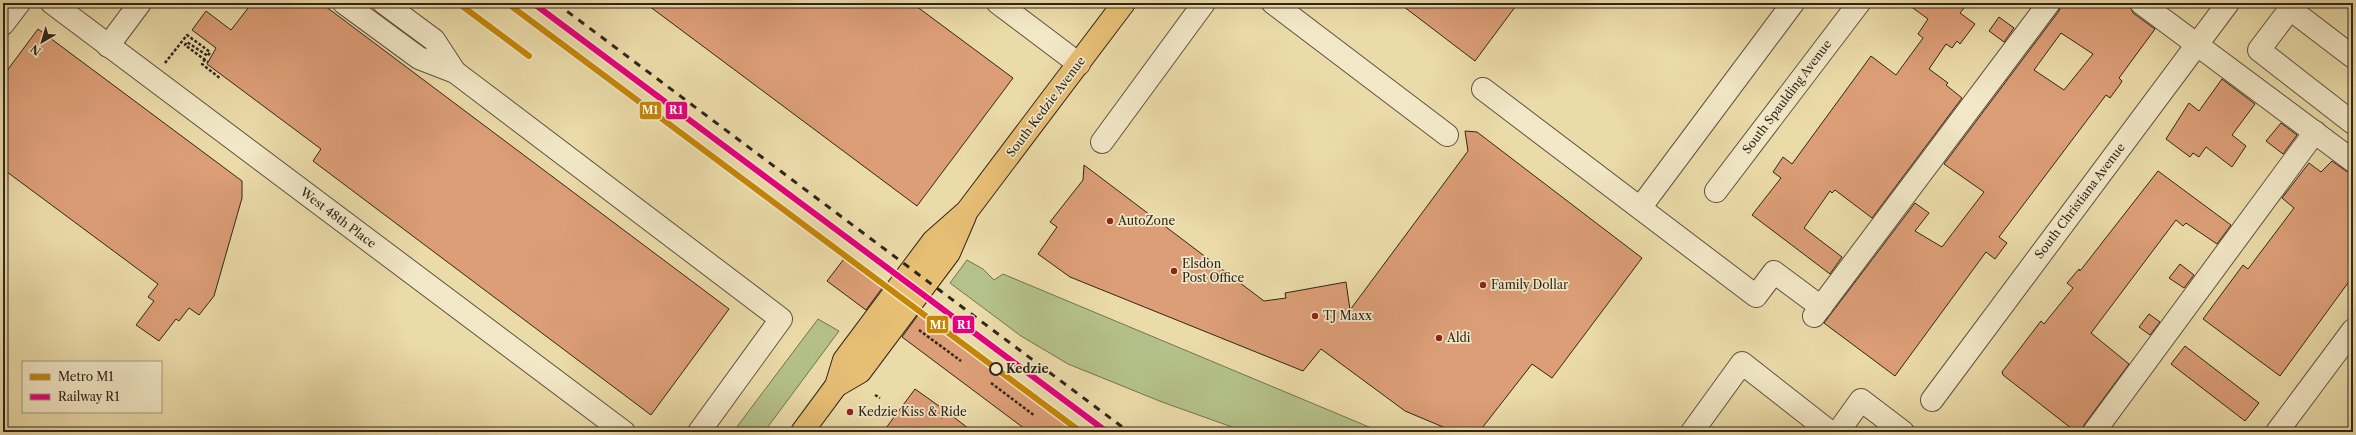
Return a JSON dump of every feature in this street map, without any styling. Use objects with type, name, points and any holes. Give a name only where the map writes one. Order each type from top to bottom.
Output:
[{"type":"main road","name":"South Kedzie Avenue","points":[[802,432],[836,386],[844,360],[928,247],[967,211],[1124,3]]},
{"type":"street","points":[[3,24],[19,3]]},
{"type":"street","name":"West 48th Place","points":[[52,3],[624,432]]},
{"type":"street","points":[[108,46],[140,3]]},
{"type":"street","points":[[344,3],[419,58],[455,72],[781,319],[699,432]]},
{"type":"street","points":[[384,3],[434,40],[455,72]]},
{"type":"street","points":[[998,3],[1079,64]]},
{"type":"street","points":[[1102,142],[1204,3]]},
{"type":"street","points":[[1273,3],[1448,135]]},
{"type":"street","points":[[1640,208],[1794,3]]},
{"type":"street","name":"South Spaulding Avenue","points":[[1716,191],[1859,3]]},
{"type":"street","points":[[1483,89],[1756,296],[1774,272],[1818,312],[2049,3]]},
{"type":"street","points":[[2141,3],[2353,161]]},
{"type":"street","name":"South Christiana Avenue","points":[[1932,400],[2228,3]]},
{"type":"street","points":[[2353,57],[2290,9],[2259,50],[2353,123]]},
{"type":"street","points":[[2094,432],[2315,132]]},
{"type":"street","points":[[2277,432],[2353,330]]},
{"type":"street","points":[[1692,432],[1742,364],[1830,432]]},
{"type":"street","points":[[1838,432],[1861,400],[1903,432]]},
{"type":"path","points":[[153,79],[187,35],[210,52],[208,56],[187,42],[185,45],[208,62]]},
{"type":"path","points":[[205,60],[202,64],[221,79]]},
{"type":"path","points":[[919,330],[961,361]]},
{"type":"path","points":[[991,383],[1035,416]]},
{"type":"path","points":[[875,395],[880,398]]},
{"type":"path","points":[[941,418],[946,412]]},
{"type":"green space","points":[[967,260],[983,269],[994,280],[1003,274],[1381,432],[1246,432],[1162,402],[1068,364],[1021,336],[950,283]]},
{"type":"green space","points":[[818,319],[839,331],[764,432],[733,432]]},
{"type":"building","points":[[252,3],[321,3],[729,309],[651,415],[313,161],[321,149],[207,64],[216,48],[192,30],[206,11],[231,30]]},
{"type":"building","points":[[645,3],[912,3],[1013,78],[917,206]]},
{"type":"building","points":[[1399,3],[1518,3],[1475,61]]},
{"type":"building","points":[[1906,3],[1968,3],[1960,13],[1975,24],[1960,44],[1957,41],[1952,48],[1946,44],[1929,69],[1948,83],[1946,85],[1962,98],[1872,218],[1835,190],[1832,193],[1830,191],[1804,228],[1842,257],[1830,274],[1752,215],[1781,178],[1773,172],[1783,157],[1792,164],[1871,56],[1896,75],[1923,38],[1918,34],[1928,19]]},
{"type":"building","points":[[2061,3],[2129,3],[2133,13],[2155,29],[2119,78],[2122,81],[2110,98],[2106,95],[1999,237],[2007,243],[1995,259],[1986,252],[1895,376],[1824,323],[1915,203],[1929,213],[1915,231],[1942,247],[1984,192],[1944,164],[2059,11]],"holes":[[[2061,33],[2093,54],[2064,90],[2034,70]]]},
{"type":"building","points":[[1999,17],[2014,28],[2004,42],[1989,31]]},
{"type":"building","points":[[38,29],[242,181],[242,198],[214,296],[199,315],[189,308],[179,321],[176,319],[159,341],[136,325],[154,301],[148,297],[158,284],[3,169],[3,76]]},
{"type":"building","points":[[2222,79],[2255,104],[2232,135],[2246,146],[2232,167],[2206,147],[2199,157],[2193,153],[2190,157],[2166,139],[2189,103],[2199,111]]},
{"type":"building","points":[[2281,123],[2297,135],[2283,154],[2266,141]]},
{"type":"building","points":[[1465,131],[1477,132],[1642,258],[1552,378],[1532,364],[1479,432],[1455,432],[1405,411],[1321,349],[1303,371],[1070,277],[1038,254],[1057,227],[1050,222],[1083,180],[1084,165],[1264,301],[1286,298],[1285,293],[1346,282],[1350,310],[1468,151]]},
{"type":"building","points":[[2332,161],[2346,171],[2353,173],[2353,276],[2280,376],[2203,319],[2243,265],[2248,269],[2294,208],[2282,198],[2309,163],[2321,172]]},
{"type":"building","points":[[2158,171],[2231,225],[2217,244],[2186,223],[2183,226],[2176,220],[2091,333],[2129,364],[2084,425],[2082,432],[2076,432],[2003,375],[2002,372],[2041,321],[2044,324],[2073,288],[2067,283],[2079,269],[2080,271]]},
{"type":"building","points":[[847,255],[885,284],[866,310],[827,281]]},
{"type":"building","points":[[2180,264],[2194,275],[2184,288],[2169,278]]},
{"type":"building","points":[[921,311],[1083,432],[1029,432],[902,337]]},
{"type":"building","points":[[2149,314],[2160,322],[2150,335],[2139,327]]},
{"type":"building","points":[[2185,346],[2259,403],[2245,421],[2171,364]]},
{"type":"building","points":[[915,389],[973,432],[928,430],[883,432]]},
{"type":"railway","points":[[533,3],[1107,432]]},
{"type":"railway","points":[[556,3],[1129,432]]},
{"type":"metro line","name":"M1","points":[[458,3],[529,56]]},
{"type":"metro line","name":"M1","points":[[507,3],[1081,432]]},
{"type":"rail line","name":"R1","points":[[533,3],[1107,432]]},
{"type":"place","name":"AutoZone","points":[[1110,221]]},
{"type":"place","name":"Elsdon Post Office","points":[[1174,271]]},
{"type":"place","name":"Family Dollar","points":[[1483,285]]},
{"type":"place","name":"TJ Maxx","points":[[1315,316]]},
{"type":"place","name":"Aldi","points":[[1439,338]]},
{"type":"place","name":"Kedzie","points":[[996,369]]},
{"type":"place","name":"Kedzie Kiss & Ride","points":[[850,412]]}]
